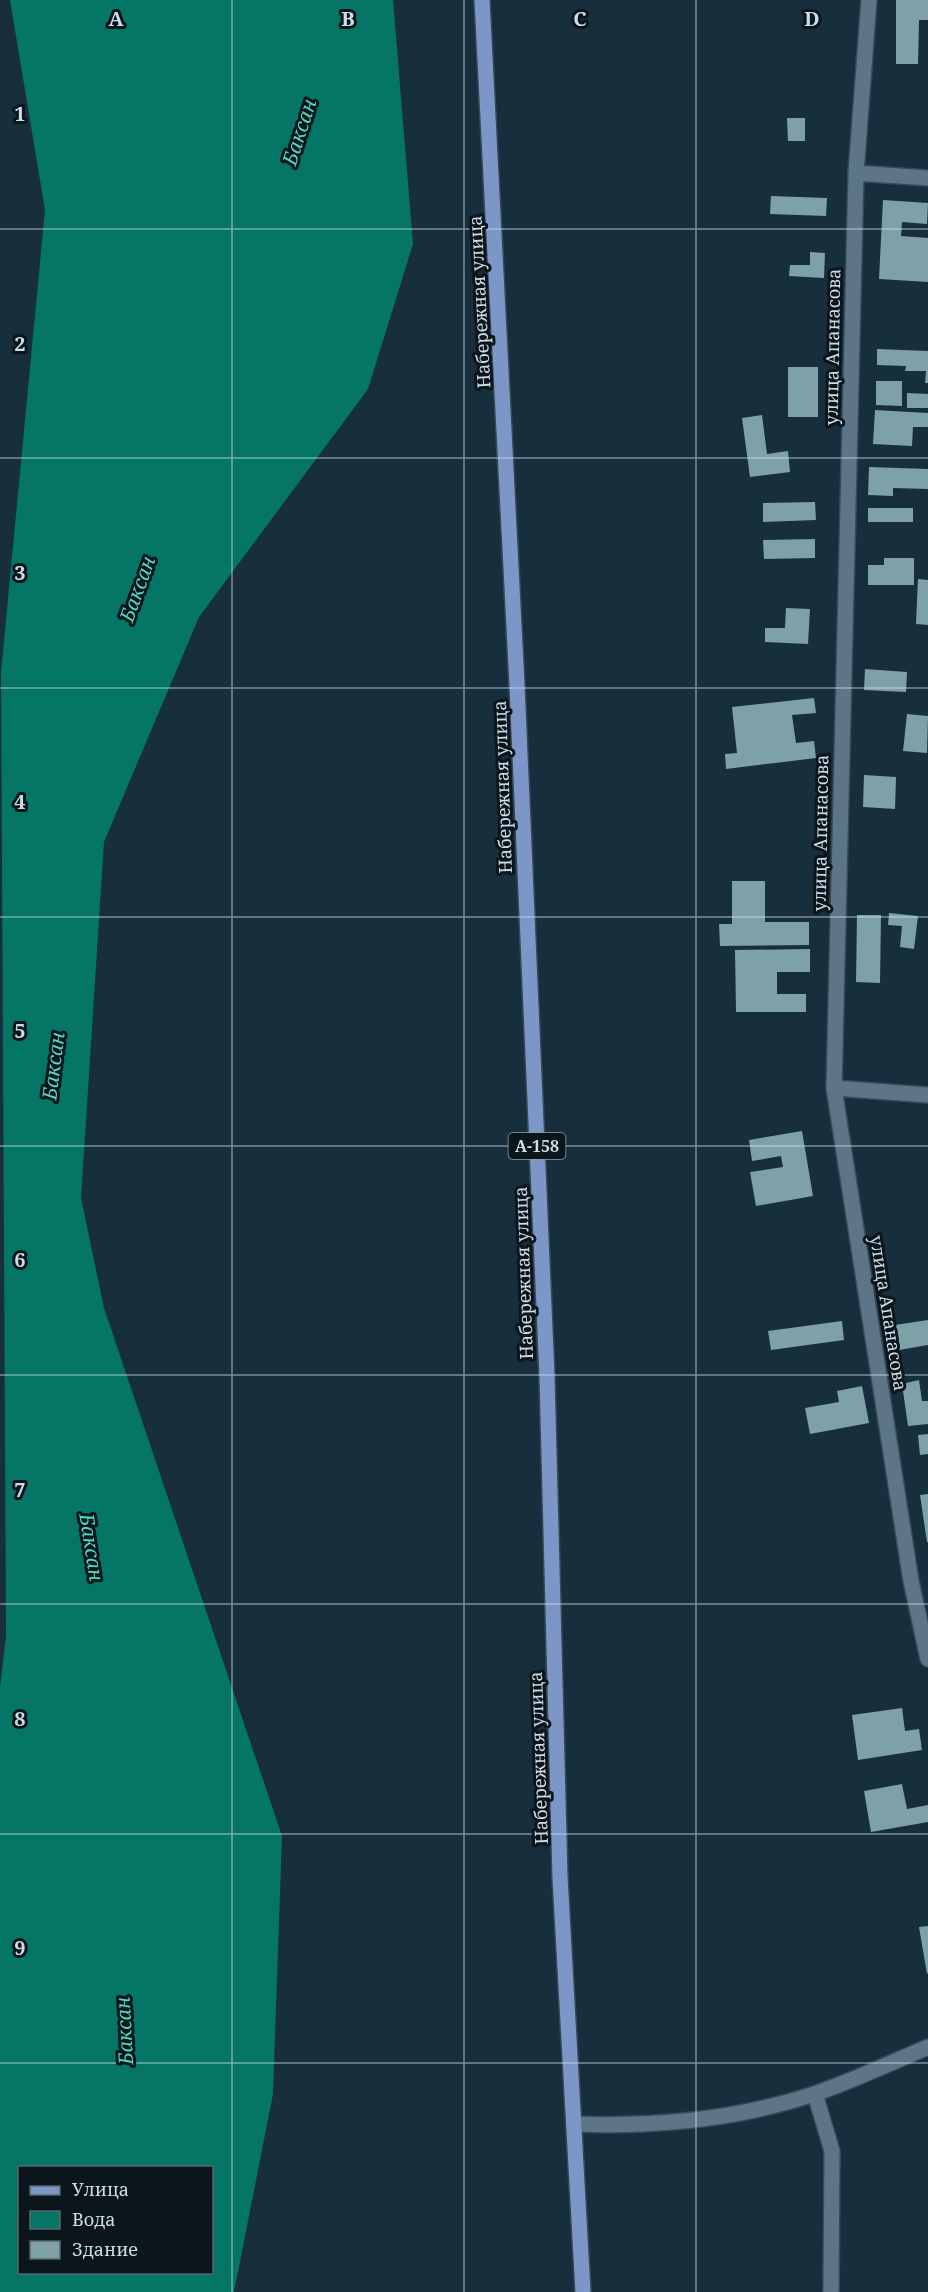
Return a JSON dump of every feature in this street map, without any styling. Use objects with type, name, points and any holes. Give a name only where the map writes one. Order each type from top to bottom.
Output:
[{"type":"main road","name":"Набережная улица","points":[[482,0],[516,661],[547,1376],[560,1877],[583,2292]]},
{"type":"street","name":"улица Апанасова","points":[[869,0],[856,173],[834,1088],[911,1581],[928,1659]]},
{"type":"street","points":[[856,173],[928,178]]},
{"type":"street","points":[[834,1088],[928,1095]]},
{"type":"street","points":[[574,2124],[668,2124],[723,2116],[815,2094],[928,2047]]},
{"type":"street","points":[[815,2094],[832,2151],[831,2292]]},
{"type":"water","name":"Баксан","points":[[10,0],[393,0],[413,244],[368,389],[199,617],[104,842],[81,1198],[104,1308],[282,1836],[273,2094],[234,2292],[0,2292],[0,1687],[6,1636],[1,672],[45,210]]},
{"type":"building","points":[[896,0],[928,0],[928,20],[919,20],[918,64],[896,64]]},
{"type":"building","points":[[787,118],[805,118],[805,141],[788,141]]},
{"type":"building","points":[[771,196],[827,198],[826,216],[770,214]]},
{"type":"building","points":[[883,200],[928,203],[927,224],[902,222],[901,236],[928,238],[928,282],[879,279]]},
{"type":"building","points":[[810,252],[825,253],[824,278],[789,276],[790,265],[810,265]]},
{"type":"building","points":[[877,349],[928,351],[928,383],[925,383],[926,371],[905,371],[906,366],[877,365]]},
{"type":"building","points":[[788,367],[818,367],[818,417],[788,417]]},
{"type":"building","points":[[876,381],[902,381],[902,406],[876,405]]},
{"type":"building","points":[[907,393],[928,394],[928,408],[907,408]]},
{"type":"building","points":[[875,410],[928,413],[928,427],[913,427],[912,446],[873,444]]},
{"type":"building","points":[[762,415],[767,454],[788,451],[790,472],[750,477],[742,418]]},
{"type":"building","points":[[869,467],[928,469],[928,489],[893,488],[893,496],[868,495]]},
{"type":"building","points":[[815,502],[816,520],[763,522],[763,503]]},
{"type":"building","points":[[868,508],[913,508],[913,522],[868,522]]},
{"type":"building","points":[[815,539],[815,558],[764,559],[763,540]]},
{"type":"building","points":[[884,558],[914,558],[914,585],[868,585],[868,565],[884,565]]},
{"type":"building","points":[[918,579],[928,580],[928,625],[916,624]]},
{"type":"building","points":[[786,608],[810,609],[808,644],[765,642],[765,628],[785,628]]},
{"type":"building","points":[[865,669],[907,672],[906,692],[864,690]]},
{"type":"building","points":[[814,698],[816,713],[792,715],[796,743],[814,741],[816,758],[726,769],[725,754],[737,753],[732,707]]},
{"type":"building","points":[[907,714],[928,716],[927,753],[903,751]]},
{"type":"building","points":[[864,775],[896,777],[895,809],[863,807]]},
{"type":"building","points":[[732,881],[765,881],[765,922],[809,922],[809,945],[720,946],[719,924],[732,924]]},
{"type":"building","points":[[889,913],[918,916],[914,949],[900,947],[902,926],[888,925]]},
{"type":"building","points":[[857,915],[881,915],[880,983],[856,982]]},
{"type":"building","points":[[810,949],[810,972],[777,972],[777,994],[806,994],[806,1012],[736,1012],[735,950]]},
{"type":"building","points":[[802,1131],[813,1196],[756,1206],[750,1172],[783,1167],[781,1156],[752,1161],[749,1140]]},
{"type":"building","points":[[928,1320],[928,1345],[899,1350],[895,1325]]},
{"type":"building","points":[[842,1321],[844,1340],[771,1350],[768,1331]]},
{"type":"building","points":[[919,1380],[922,1401],[928,1401],[928,1424],[908,1426],[902,1384]]},
{"type":"building","points":[[862,1386],[869,1423],[810,1434],[805,1408],[839,1402],[837,1391]]},
{"type":"building","points":[[928,1434],[928,1454],[920,1455],[918,1435]]},
{"type":"building","points":[[928,1494],[928,1542],[927,1542],[920,1495]]},
{"type":"building","points":[[902,1708],[905,1731],[919,1729],[922,1750],[858,1760],[852,1715]]},
{"type":"building","points":[[902,1784],[907,1809],[928,1805],[928,1822],[871,1832],[864,1791]]},
{"type":"building","points":[[928,1926],[928,1973],[927,1974],[919,1927]]}]
